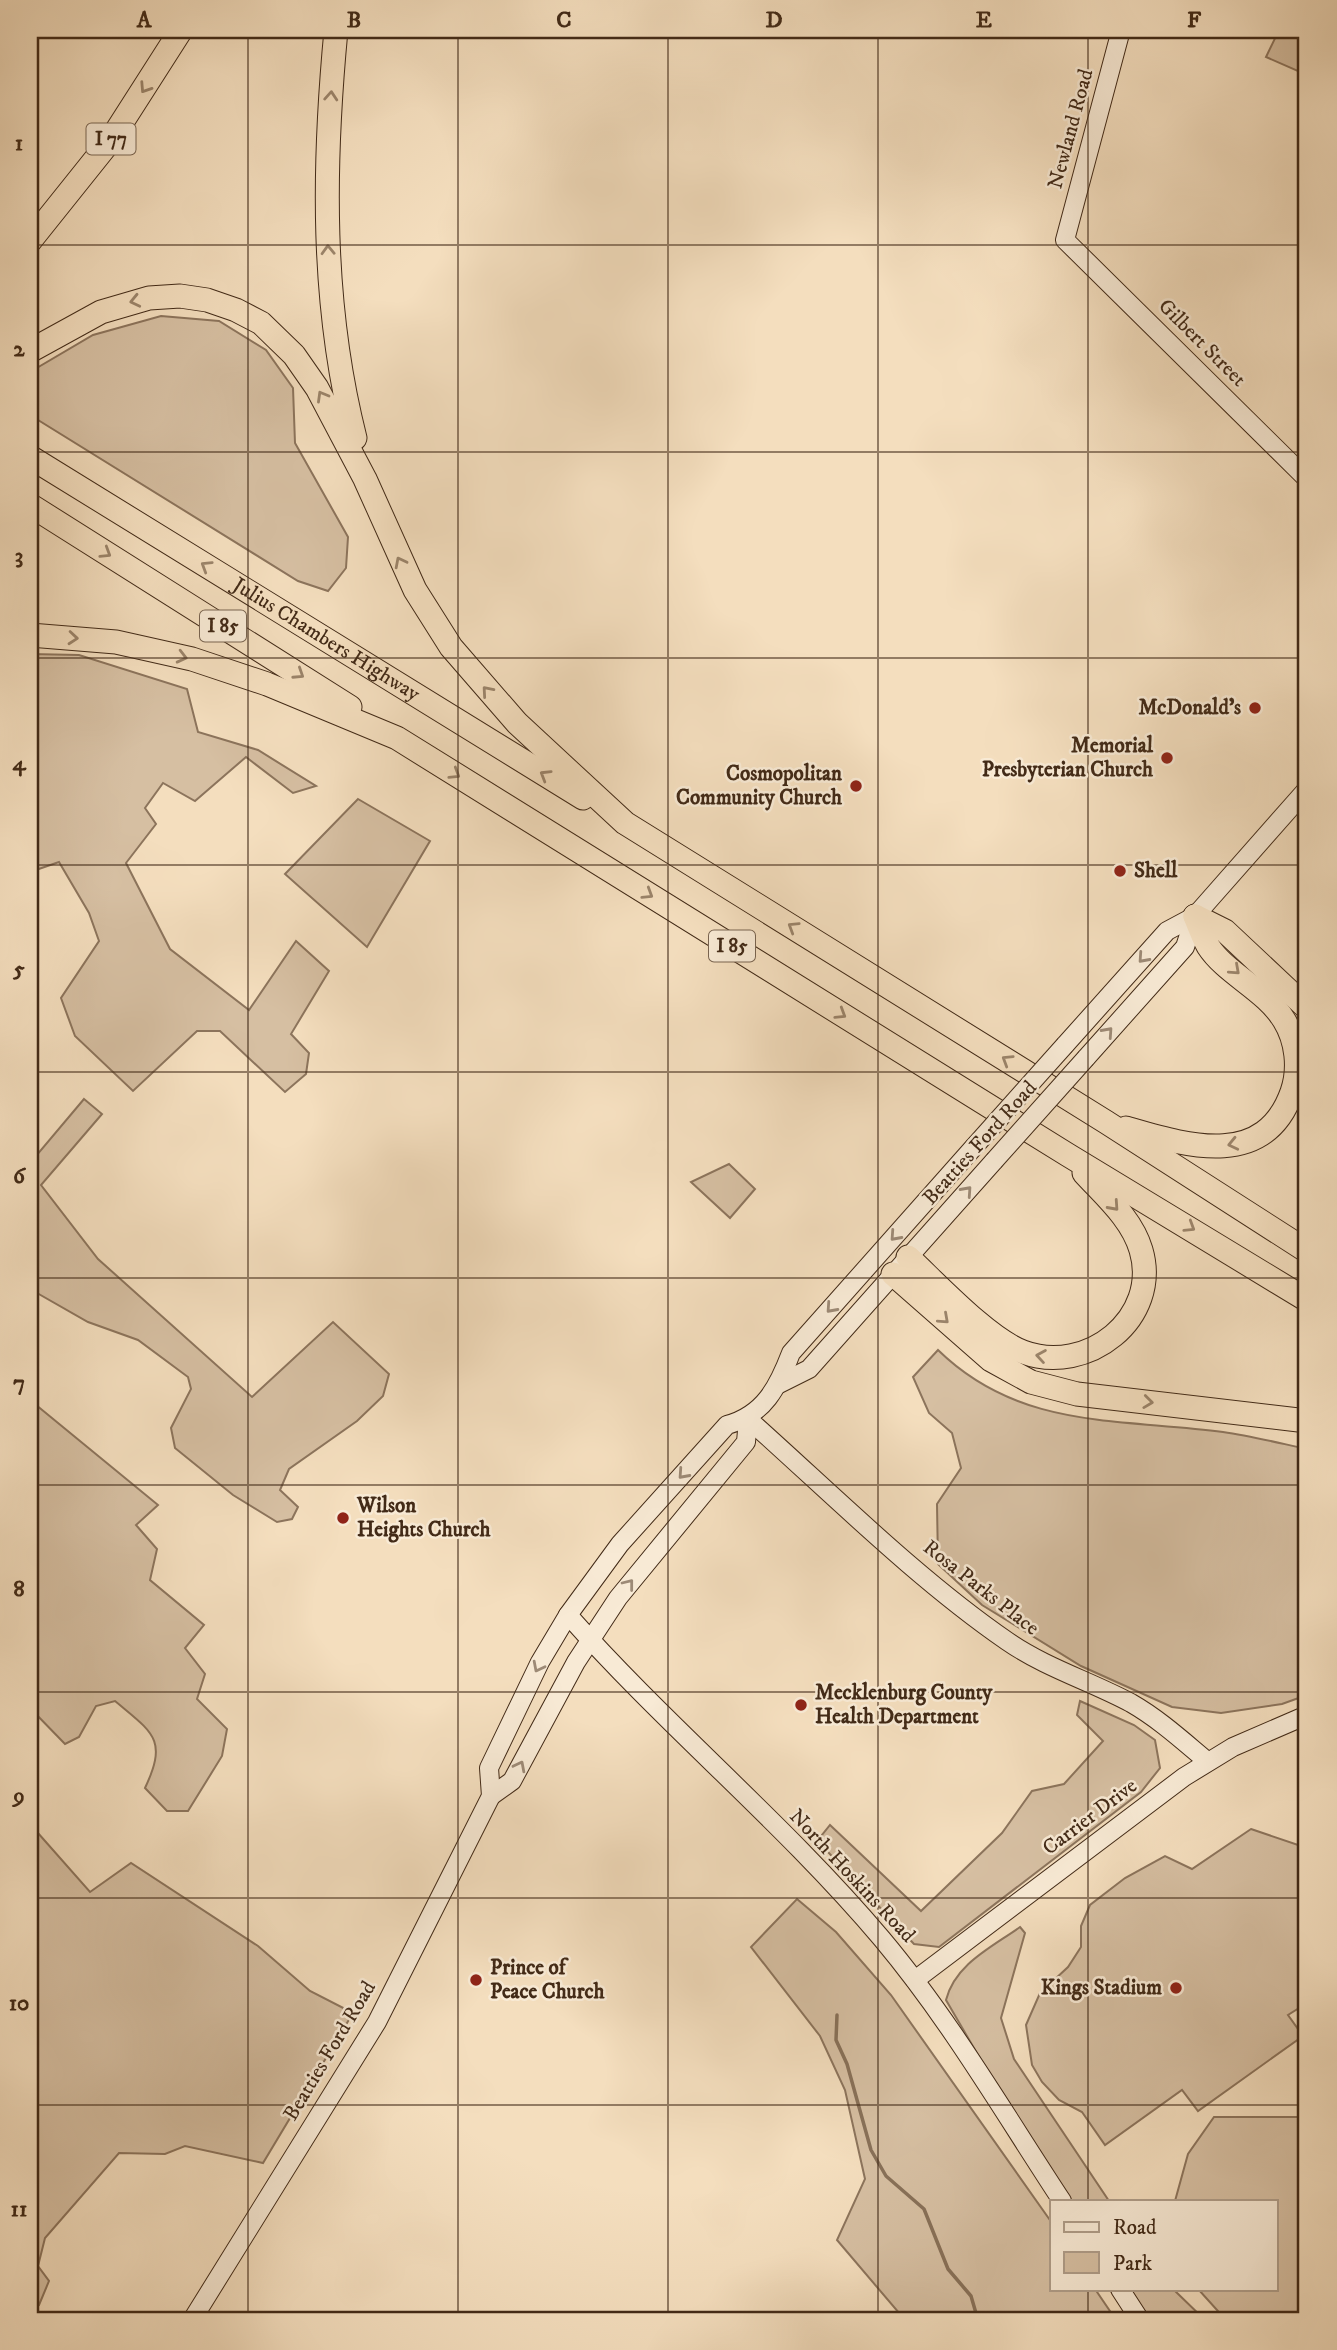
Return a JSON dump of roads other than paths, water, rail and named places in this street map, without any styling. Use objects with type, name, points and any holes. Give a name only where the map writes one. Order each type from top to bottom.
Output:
[{"type":"highway","name":"I 77","points":[[30,241],[110,141],[181,30]]},
{"type":"highway","points":[[336,30],[327,163],[329,282],[337,361],[365,479]]},
{"type":"highway","points":[[30,351],[86,319],[132,302],[180,296],[229,307],[261,323],[294,355],[327,406],[365,479],[397,556],[433,621],[451,647],[517,723],[625,823]]},
{"type":"highway","name":"Julius Chambers Highway","points":[[30,457],[473,733],[625,823]]},
{"type":"highway","name":"Julius Chambers Highway","points":[[30,505],[397,738]]},
{"type":"highway","points":[[30,635],[116,642],[192,659],[267,684],[397,738]]},
{"type":"highway","name":"I 85","points":[[397,738],[1068,1155],[1307,1300]]},
{"type":"highway","name":"I 85","points":[[625,823],[1107,1122],[1307,1251]]},
{"type":"highway","points":[[1195,916],[1225,931],[1307,1008]]},
{"type":"highway","points":[[1107,1122],[1189,1146],[1222,1147],[1243,1142],[1262,1133],[1277,1119],[1288,1101],[1295,1081],[1296,1062],[1287,1025],[1270,1002],[1209,947],[1195,916]]},
{"type":"highway","points":[[900,1266],[1014,1348],[1037,1356],[1060,1357],[1083,1353],[1104,1343],[1124,1328],[1137,1309],[1144,1287],[1144,1264],[1138,1241],[1127,1221],[1068,1155]]},
{"type":"highway","points":[[900,1266],[991,1360],[1031,1382],[1077,1394],[1307,1422]]},
{"type":"main road","name":"Newland Road","points":[[1065,240],[1121,30]]},
{"type":"main road","name":"Gilbert Street","points":[[1065,240],[1307,479]]},
{"type":"main road","name":"Beatties Ford Road","points":[[491,1796],[489,1768],[540,1662],[568,1615],[620,1544],[727,1425],[748,1419],[779,1384],[791,1353],[1167,931],[1195,916],[1307,789]]},
{"type":"main road","name":"Beatties Ford Road","points":[[779,1384],[809,1369],[1185,947],[1195,916]]},
{"type":"main road","name":"Beatties Ford Road","points":[[192,2320],[377,2022],[491,1796],[512,1781],[590,1640],[630,1581],[746,1442],[748,1419]]},
{"type":"main road","name":"Rosa Parks Place","points":[[748,1419],[941,1590],[993,1632],[1049,1666],[1133,1705],[1171,1730],[1207,1761]]},
{"type":"main road","name":"North Hoskins Road","points":[[568,1615],[831,1882],[915,1980],[1061,2200]]},
{"type":"main road","name":"Carrier Drive","points":[[915,1980],[1161,1792],[1207,1761],[1258,1735],[1307,1715]]},
{"type":"main road","points":[[1120,2290],[1140,2320]]},
{"type":"waterway","points":[[837,2015],[836,2040],[847,2064],[871,2150],[886,2176],[924,2209],[948,2269],[971,2296],[978,2320]]},
{"type":"place","name":"McDonald's","points":[[1255,708]]},
{"type":"place","name":"Memorial Presbyterian Church","points":[[1167,758]]},
{"type":"place","name":"Cosmopolitan Community Church","points":[[856,786]]},
{"type":"place","name":"Shell","points":[[1120,871]]},
{"type":"place","name":"Wilson Heights Church","points":[[343,1518]]},
{"type":"place","name":"Mecklenburg County Health Department","points":[[801,1705]]},
{"type":"place","name":"Prince of Peace Church","points":[[476,1980]]},
{"type":"place","name":"Kings Stadium","points":[[1176,1988]]}]
